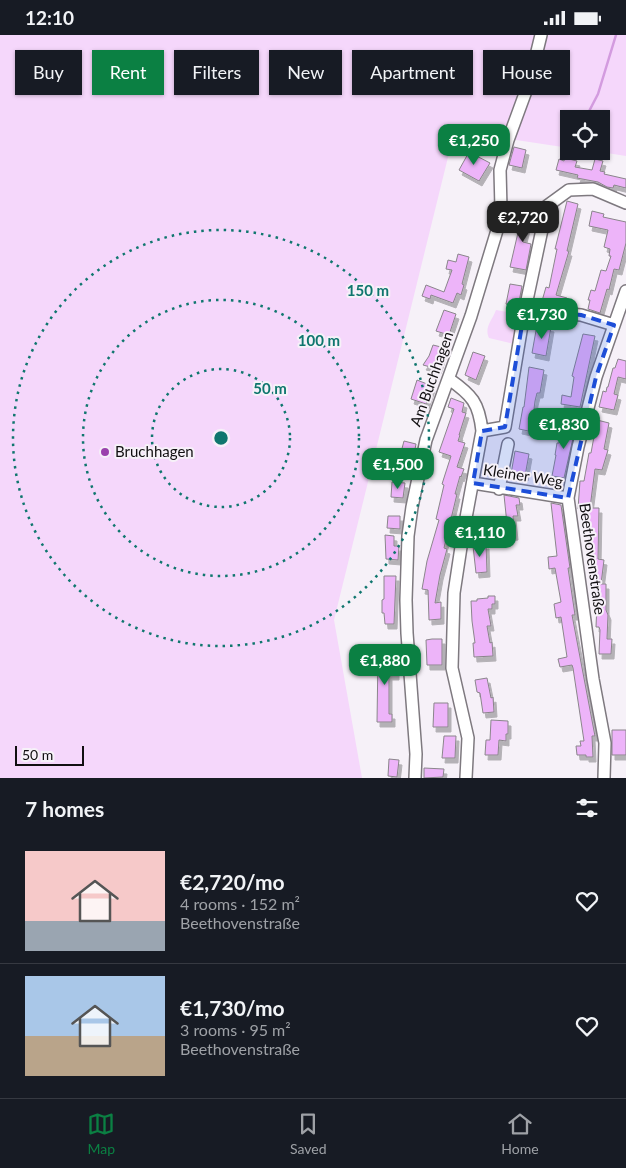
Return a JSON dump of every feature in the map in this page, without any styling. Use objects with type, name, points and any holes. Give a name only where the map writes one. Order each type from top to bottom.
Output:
[{"type":"street","name":"Am Buchhagen","points":[[415,778],[416,755],[407,625],[408,536],[412,507],[426,440],[470,316],[498,227],[501,209],[500,170],[508,140],[530,80],[541,35]]},
{"type":"street","points":[[482,431],[506,427],[523,319],[547,206],[570,190],[593,189],[626,203]]},
{"type":"street","name":"Beethovenstraße","points":[[604,778],[605,743],[593,679],[568,498],[578,447],[596,377],[626,291]]},
{"type":"street","points":[[523,319],[544,312],[580,315],[614,325]]},
{"type":"street","points":[[448,379],[476,403],[482,431],[462,534],[454,593],[452,668],[468,738],[466,778]]},
{"type":"street","points":[[499,489],[508,443]]},
{"type":"street","name":"Kleiner Weg","points":[[473,483],[499,489],[568,498]]},
{"type":"highlighted area","points":[[544,312],[581,315],[614,325],[596,377],[568,498],[473,483],[482,431],[505,427],[523,319]]},
{"type":"shaded area","points":[[0,35],[626,35],[626,156],[610,154],[610,110],[560,110],[560,147],[503,138],[452,141],[334,620],[362,778],[0,778]]},
{"type":"shaded area","points":[[496,310],[523,315],[518,345],[489,338],[488,327]]},
{"type":"building","points":[[514,147],[526,150],[522,168],[509,165]]},
{"type":"building","points":[[469,152],[490,163],[479,181],[459,170]]},
{"type":"building","points":[[559,159],[577,161],[575,167],[592,170],[595,160],[603,161],[600,171],[605,172],[604,174],[626,179],[626,188],[614,185],[613,188],[607,187],[598,182],[577,178],[578,175],[556,170]]},
{"type":"building","points":[[567,201],[578,204],[567,251],[569,251],[556,295],[567,298],[565,306],[542,301],[546,287],[549,288],[557,249],[555,249]]},
{"type":"building","points":[[538,210],[535,228],[527,226],[523,242],[531,244],[526,270],[510,267],[520,224],[522,224],[523,218]]},
{"type":"building","points":[[592,211],[604,214],[603,217],[626,222],[626,243],[619,270],[614,269],[609,290],[607,289],[600,313],[588,309],[590,300],[588,300],[591,290],[595,291],[601,270],[606,271],[611,256],[609,256],[610,249],[604,247],[608,230],[589,226]]},
{"type":"building","points":[[458,254],[469,257],[461,295],[457,293],[453,303],[431,295],[430,299],[422,296],[426,285],[444,292],[452,270],[446,269],[448,260],[456,262]]},
{"type":"building","points":[[510,284],[522,286],[518,307],[506,304]]},
{"type":"building","points":[[444,310],[456,314],[449,335],[436,331]]},
{"type":"building","points":[[537,325],[551,327],[546,356],[532,353]]},
{"type":"building","points":[[583,334],[595,336],[580,407],[561,404],[562,395],[571,397],[574,377],[572,376]]},
{"type":"building","points":[[433,345],[445,348],[438,369],[423,365]]},
{"type":"building","points":[[473,352],[485,356],[476,380],[465,375]]},
{"type":"building","points":[[618,359],[626,361],[626,379],[618,377],[614,394],[618,395],[614,410],[599,407],[603,391],[606,392],[613,368],[615,368]]},
{"type":"building","points":[[529,367],[544,370],[540,393],[537,393],[535,401],[534,409],[537,409],[533,432],[519,429]]},
{"type":"building","points":[[417,380],[432,386],[426,404],[411,399]]},
{"type":"building","points":[[451,398],[464,403],[462,412],[466,413],[458,441],[465,443],[457,467],[464,469],[455,494],[457,494],[444,548],[447,549],[435,603],[441,602],[441,619],[429,620],[428,590],[422,589],[427,561],[439,520],[436,519],[444,485],[442,484],[451,456],[439,452],[454,409],[448,407]]},
{"type":"building","points":[[597,420],[609,423],[604,449],[608,450],[602,470],[595,469],[590,508],[599,508],[598,559],[604,560],[601,584],[606,584],[607,639],[612,639],[611,654],[599,654],[600,630],[599,627],[596,627],[597,602],[594,602],[594,578],[591,578],[591,565],[588,565],[590,524],[588,524],[588,510],[578,509],[580,481],[584,481]]},
{"type":"building","points":[[563,422],[576,425],[564,478],[552,476],[557,443],[559,443]]},
{"type":"building","points":[[404,441],[416,444],[413,459],[400,456]]},
{"type":"building","points":[[515,451],[529,454],[525,476],[511,474]]},
{"type":"building","points":[[392,482],[405,483],[403,498],[391,497]]},
{"type":"building","points":[[504,495],[519,498],[520,505],[516,505],[518,516],[513,516],[515,535],[503,537],[501,525],[507,524]]},
{"type":"building","points":[[551,503],[561,505],[575,615],[572,615],[595,736],[592,736],[593,757],[577,755],[576,746],[581,746],[580,741],[584,741],[573,668],[572,665],[560,667],[558,659],[567,657],[561,617],[556,618],[554,604],[561,602],[555,568],[549,569],[548,557],[557,556]]},
{"type":"building","points":[[388,516],[400,516],[400,529],[387,528]]},
{"type":"building","points":[[385,535],[394,536],[394,546],[399,546],[398,560],[386,559]]},
{"type":"building","points":[[486,544],[487,572],[476,573],[473,546]]},
{"type":"building","points":[[384,576],[396,576],[394,624],[385,624],[384,613],[382,613]]},
{"type":"building","points":[[488,596],[495,596],[495,604],[492,604],[492,609],[488,609],[491,626],[487,626],[490,643],[492,642],[493,656],[474,657],[473,643],[475,643],[471,601],[488,598]]},
{"type":"building","points":[[442,639],[442,665],[427,665],[426,640]]},
{"type":"building","points":[[378,655],[396,655],[396,675],[389,675],[389,714],[392,714],[392,722],[377,722]]},
{"type":"building","points":[[487,678],[491,698],[493,697],[494,712],[483,713],[480,693],[477,692],[475,680]]},
{"type":"building","points":[[434,703],[448,703],[448,727],[433,727]]},
{"type":"building","points":[[491,720],[508,721],[506,741],[499,740],[498,755],[485,755],[486,740],[490,740]]},
{"type":"building","points":[[612,730],[626,730],[626,755],[612,755]]},
{"type":"building","points":[[444,736],[456,736],[455,758],[442,758]]},
{"type":"building","points":[[389,759],[399,760],[397,777],[388,776]]},
{"type":"building","points":[[424,768],[444,769],[443,777],[424,778]]},
{"type":"waterway","points":[[590,110],[598,94],[616,35]]},
{"type":"place","name":"Bruchhagen","points":[[105,452]]}]
